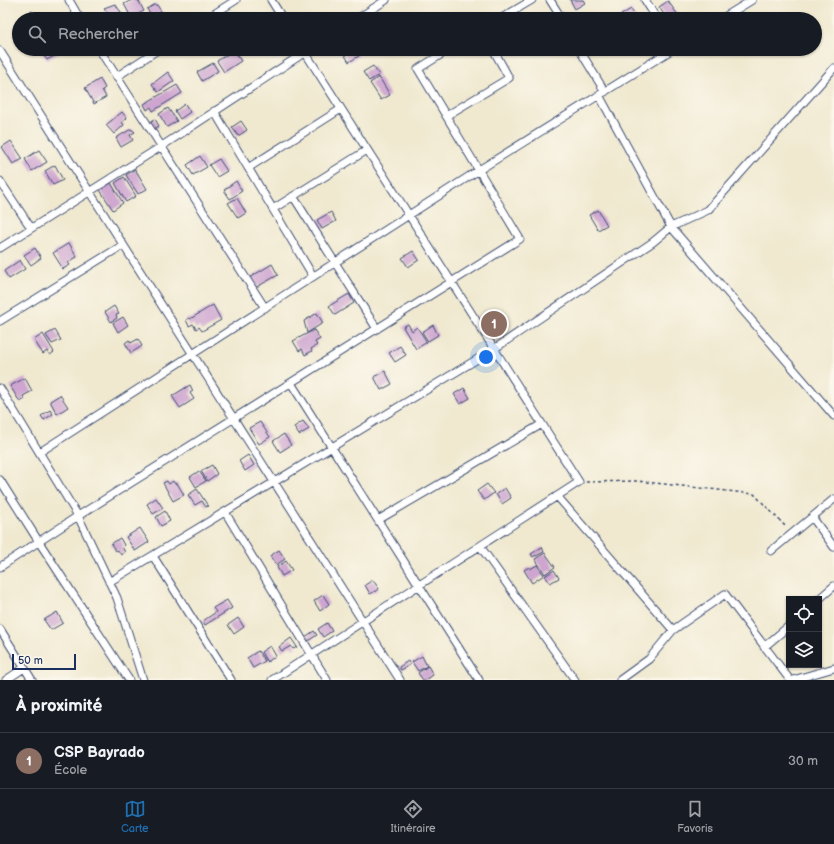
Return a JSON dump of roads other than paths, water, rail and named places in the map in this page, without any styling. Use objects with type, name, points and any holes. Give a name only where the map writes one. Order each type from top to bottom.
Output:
[{"type":"street","points":[[69,0],[76,12]]},
{"type":"street","points":[[217,12],[236,0]]},
{"type":"street","points":[[271,0],[279,12]]},
{"type":"street","points":[[368,12],[386,0]]},
{"type":"street","points":[[512,12],[532,0]]},
{"type":"street","points":[[550,0],[558,12]]},
{"type":"street","points":[[645,0],[653,12]]},
{"type":"street","points":[[732,12],[752,0]]},
{"type":"street","points":[[0,51],[400,680]]},
{"type":"street","points":[[103,56],[264,308]]},
{"type":"street","points":[[116,77],[148,56]]},
{"type":"street","points":[[0,248],[162,146],[297,56]]},
{"type":"street","points":[[272,680],[579,482],[341,109],[310,56]]},
{"type":"street","points":[[0,567],[78,516],[520,239],[418,69],[439,56]]},
{"type":"street","points":[[446,116],[509,78],[497,56]]},
{"type":"street","points":[[583,56],[671,227],[834,416]]},
{"type":"street","points":[[40,452],[479,170],[662,56]]},
{"type":"street","points":[[109,582],[494,349],[653,242],[671,227],[708,210],[834,68]]},
{"type":"street","points":[[248,168],[341,109]]},
{"type":"street","points":[[214,111],[313,276]]},
{"type":"street","points":[[273,209],[367,150]]},
{"type":"street","points":[[0,181],[30,228]]},
{"type":"street","points":[[293,196],[377,329]]},
{"type":"street","points":[[0,321],[124,245]]},
{"type":"street","points":[[291,383],[479,680]]},
{"type":"street","points":[[0,388],[78,516],[117,598],[144,679]]},
{"type":"street","points":[[378,520],[542,424]]},
{"type":"street","points":[[0,480],[38,542],[128,680]]},
{"type":"street","points":[[556,496],[673,630]]},
{"type":"street","points":[[771,550],[834,499]]},
{"type":"street","points":[[225,512],[327,680]]},
{"type":"street","points":[[812,517],[834,547]]},
{"type":"street","points":[[480,546],[575,680]]},
{"type":"street","points":[[153,556],[231,680]]},
{"type":"street","points":[[822,596],[834,586]]},
{"type":"street","points":[[620,680],[649,659],[673,630],[725,594],[790,680]]},
{"type":"street","points":[[0,629],[32,680]]},
{"type":"street","points":[[764,647],[786,629]]},
{"type":"street","points":[[6,680],[24,668]]},
{"type":"street","points":[[793,680],[834,668]]},
{"type":"place","name":"CSP Bayrado","points":[[494,324]]}]
